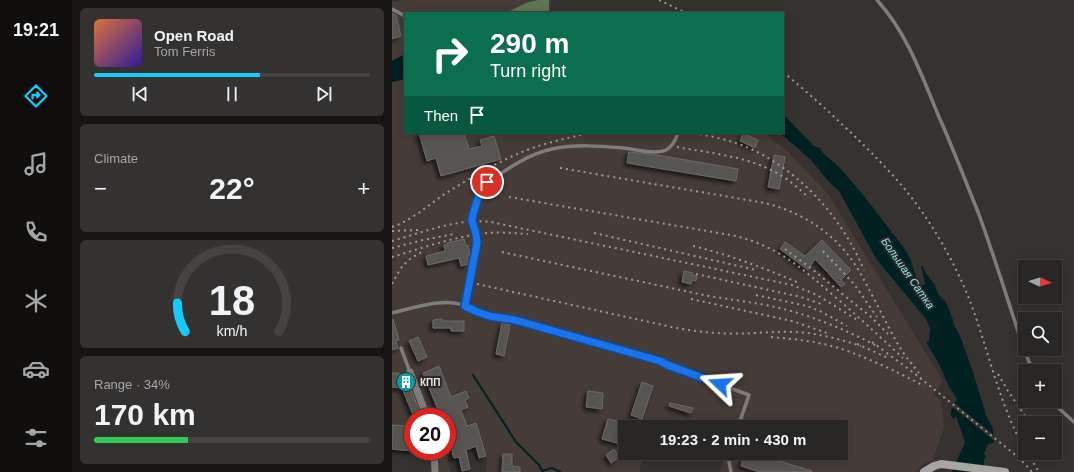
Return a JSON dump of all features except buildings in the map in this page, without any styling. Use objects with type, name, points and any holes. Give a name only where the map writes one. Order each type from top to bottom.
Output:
[{"type":"street","points":[[410,372],[424,408]]},
{"type":"street","points":[[434,460],[435,472]]},
{"type":"street","points":[[924,472],[934,466],[944,464],[1003,472]]},
{"type":"lane","points":[[877,0],[890,15],[910,48],[955,153],[978,213],[1030,364]]},
{"type":"lane","points":[[392,9],[404,15]]},
{"type":"lane","points":[[465,306],[477,243],[472,221],[473,214],[482,187],[487,182],[518,162],[545,150],[582,146],[659,151],[666,150],[670,147],[677,134]]},
{"type":"lane","points":[[392,313],[443,302],[456,302],[489,316],[515,320],[660,361],[749,395],[740,420]]},
{"type":"lane","points":[[401,348],[410,372]]},
{"type":"lane","points":[[1059,408],[1074,422]]},
{"type":"lane","points":[[729,460],[731,472]]},
{"type":"shaded area","points":[[392,0],[396,2],[403,0],[551,0],[550,12],[404,12],[404,134],[765,134],[788,152],[828,194],[943,381],[933,395],[941,401],[944,427],[933,460],[922,465],[915,472],[720,472],[723,460],[848,460],[848,420],[618,420],[618,460],[642,460],[639,472],[486,472],[487,455],[483,445],[456,453],[456,408],[428,408],[413,370],[410,372],[420,408],[404,408],[404,450],[392,449]]},
{"type":"shaded area","points":[[437,460],[448,460],[450,472],[439,472]]},
{"type":"green space","points":[[538,0],[549,0],[549,12],[508,12],[526,3]]},
{"type":"water","points":[[404,55],[404,79],[392,82],[392,61]]},
{"type":"water","name":"Большая Сатка","points":[[784,115],[814,146],[820,148],[822,152],[839,167],[860,191],[904,248],[910,258],[917,279],[916,281],[921,286],[925,284],[922,265],[935,285],[938,294],[946,302],[973,372],[987,418],[993,428],[994,443],[988,444],[984,454],[986,456],[984,460],[983,472],[952,472],[965,442],[956,416],[954,419],[951,416],[951,410],[957,399],[949,387],[939,364],[926,342],[929,341],[930,328],[926,319],[877,260],[839,191],[828,181],[811,160],[780,134],[784,134]]},
{"type":"pier","points":[[953,402],[995,436],[996,442],[951,406]]},
{"type":"waterway","points":[[473,375],[516,442],[539,465],[542,471],[552,468],[560,472]]},
{"type":"railway","points":[[659,0],[684,12]]},
{"type":"railway","points":[[784,73],[853,134],[891,173],[908,193],[928,221],[946,250],[968,296],[1000,394],[1018,436]]},
{"type":"railway","points":[[392,227],[408,220],[451,190],[504,160],[539,146],[586,134]]},
{"type":"railway","points":[[699,134],[723,139],[760,153],[797,179],[814,194],[843,230],[864,270]]},
{"type":"railway","points":[[677,147],[752,162],[784,177],[807,196]]},
{"type":"railway","points":[[560,168],[765,203],[803,218],[826,233],[846,252],[854,263],[902,351],[919,373]]},
{"type":"railway","points":[[509,197],[736,236],[765,246],[777,252],[811,276],[903,358]]},
{"type":"railway","points":[[392,241],[453,224],[478,221],[491,222],[792,285],[817,295],[859,321]]},
{"type":"railway","points":[[392,231],[418,230]]},
{"type":"railway","points":[[392,257],[464,237],[488,233],[528,234]]},
{"type":"railway","points":[[594,233],[756,270]]},
{"type":"railway","points":[[392,248],[455,234]]},
{"type":"railway","points":[[693,246],[747,262],[799,283]]},
{"type":"railway","points":[[785,249],[870,316],[888,334]]},
{"type":"railway","points":[[823,251],[854,284],[877,317]]},
{"type":"railway","points":[[392,284],[404,265],[411,258],[422,252]]},
{"type":"railway","points":[[502,252],[702,295],[775,307],[820,320],[877,346]]},
{"type":"railway","points":[[696,274],[801,297],[824,305]]},
{"type":"railway","points":[[477,284],[686,330],[727,333],[803,333],[828,337],[861,346]]},
{"type":"railway","points":[[756,295],[807,306],[822,312],[847,326]]},
{"type":"railway","points":[[691,299],[792,321],[827,333]]},
{"type":"railway","points":[[771,337],[808,341],[845,350],[885,366],[924,386]]},
{"type":"railway","points":[[872,342],[914,373],[1013,453],[1032,472]]},
{"type":"railway","points":[[857,344],[886,357]]},
{"type":"railway","points":[[998,374],[1025,416]]},
{"type":"railway","points":[[1031,460],[1039,472]]},
{"type":"place","name":"КПП","points":[[406,382]]},
{"type":"route","points":[[487,182],[482,187],[473,214],[472,221],[477,243],[465,306],[489,316],[515,320],[660,361],[720,384]]}]
